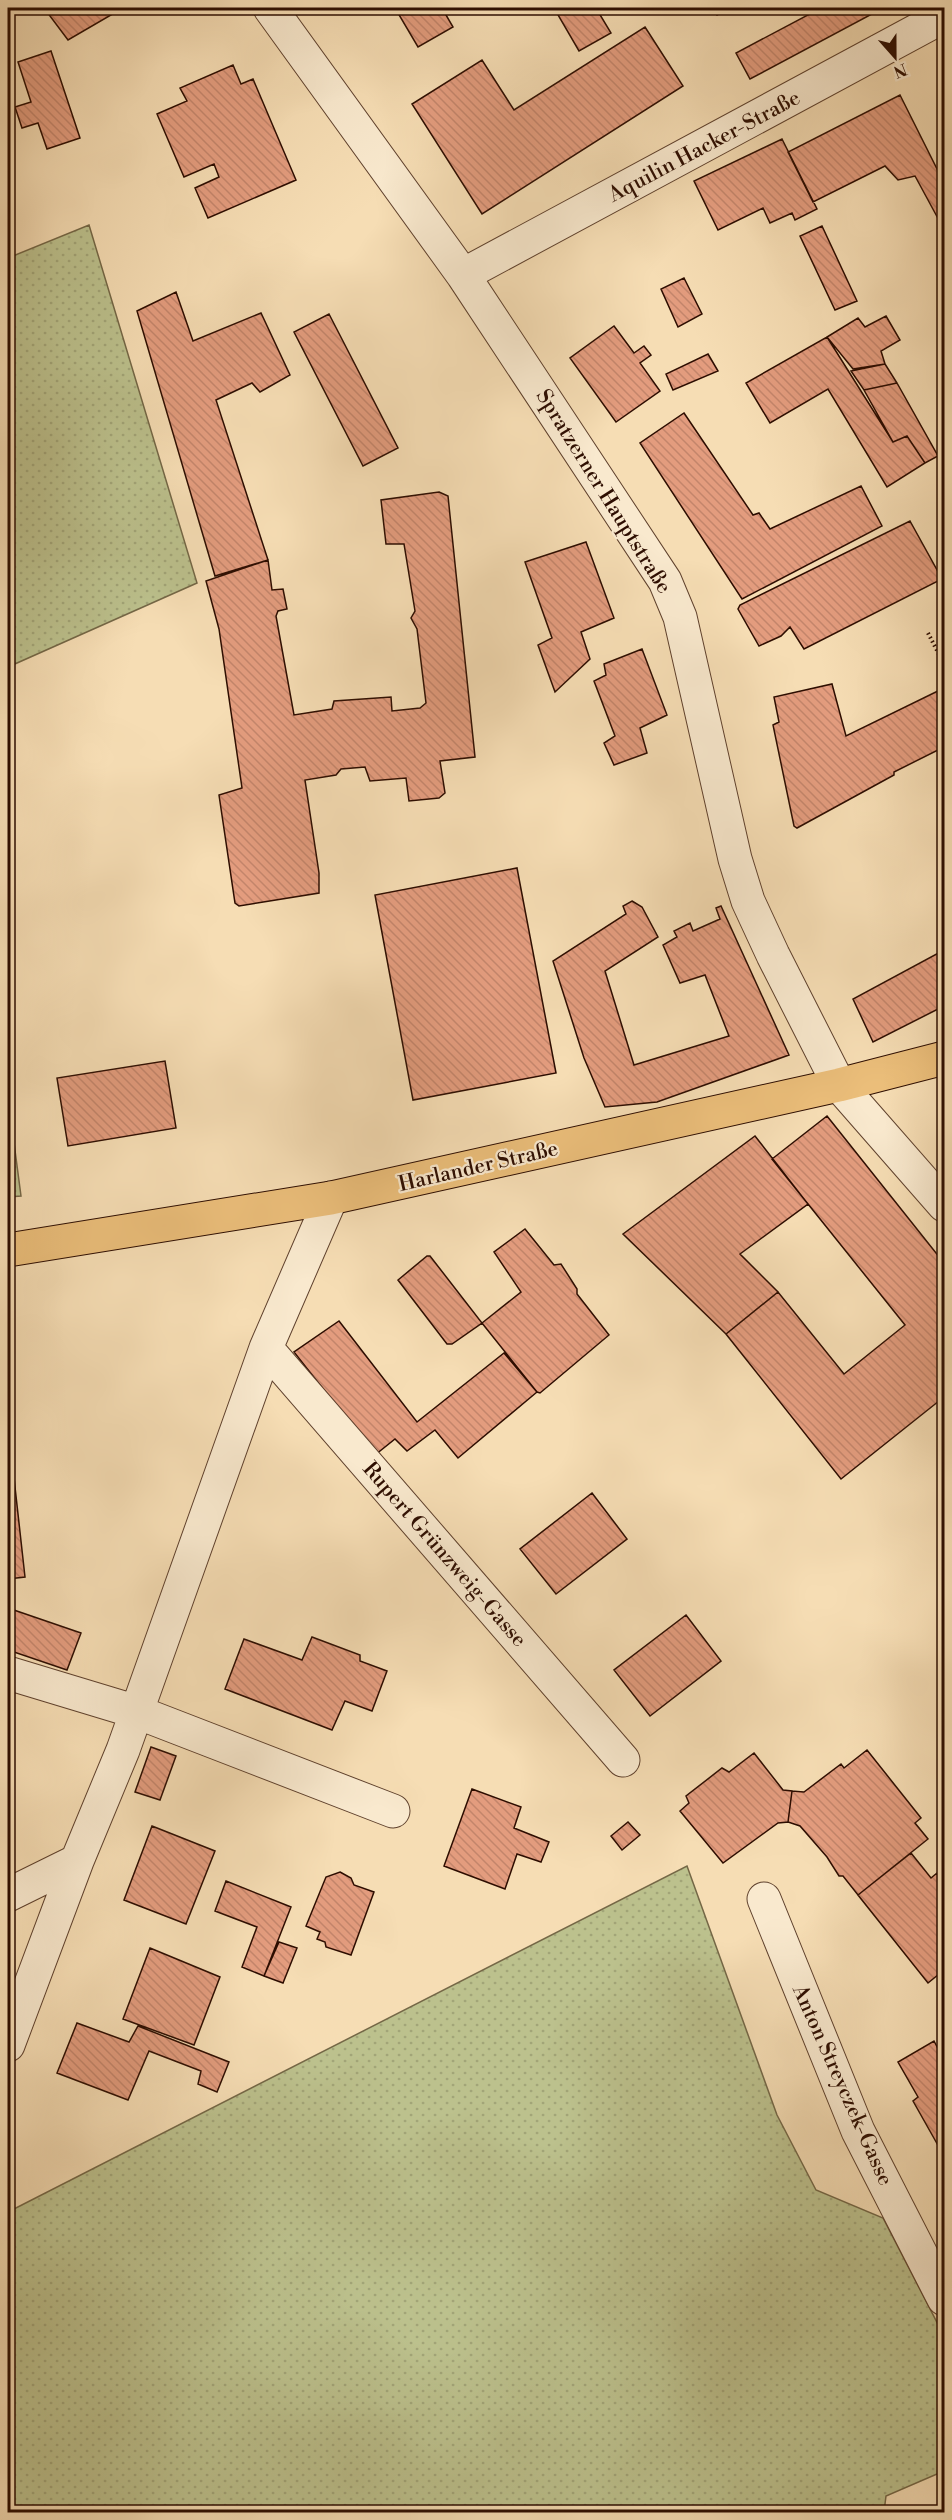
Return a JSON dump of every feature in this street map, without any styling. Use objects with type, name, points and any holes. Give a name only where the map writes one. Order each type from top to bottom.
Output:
[{"type":"main road","name":"Harlander Straße","points":[[8,1250],[331,1198],[839,1085],[945,1058]]},
{"type":"street","name":"Spratzerner Hauptstraße","points":[[270,8],[463,275],[665,581],[680,617],[735,859],[748,901],[839,1085],[945,1205]]},
{"type":"street","name":"Aquilin Hacker-Straße","points":[[463,275],[945,16]]},
{"type":"street","points":[[8,2045],[77,1861],[137,1712],[266,1348],[331,1198]]},
{"type":"street","name":"Rupert Grünzweig-Gasse","points":[[266,1348],[623,1760]]},
{"type":"street","points":[[8,1673],[137,1712],[393,1811]]},
{"type":"street","points":[[8,1895],[77,1861]]},
{"type":"street","name":"Anton Streyczek-Gasse","points":[[764,1899],[858,2132],[945,2299]]},
{"type":"path","points":[[928,633],[945,664]]},
{"type":"path","points":[[896,2512],[945,2507]]},
{"type":"green space","points":[[89,225],[197,583],[8,667],[8,258]]},
{"type":"green space","points":[[8,1097],[21,1196],[8,1197]]},
{"type":"green space","points":[[687,1866],[777,2115],[816,2190],[883,2218],[944,2336],[944,2471],[886,2496],[884,2512],[8,2512],[8,2212]]},
{"type":"building","points":[[44,8],[123,8],[68,40]]},
{"type":"building","points":[[395,8],[442,8],[453,27],[418,47]]},
{"type":"building","points":[[554,8],[596,8],[611,33],[579,51]]},
{"type":"building","points":[[713,8],[731,8],[717,15]]},
{"type":"building","points":[[821,8],[868,8],[872,14],[750,79],[736,53]]},
{"type":"building","points":[[645,27],[683,86],[482,214],[412,104],[482,60],[514,110]]},
{"type":"building","points":[[51,51],[80,138],[47,149],[38,123],[22,128],[15,107],[31,102],[18,62]]},
{"type":"building","points":[[233,65],[241,84],[253,79],[296,180],[208,218],[195,188],[219,177],[214,164],[184,177],[157,114],[187,101],[180,88]]},
{"type":"building","points":[[900,95],[944,183],[944,225],[941,224],[915,176],[898,180],[885,166],[813,202],[788,152]]},
{"type":"building","points":[[782,139],[817,209],[795,220],[792,213],[770,223],[763,208],[718,230],[694,181]]},
{"type":"building","points":[[822,226],[857,301],[835,310],[800,236]]},
{"type":"building","points":[[684,278],[702,314],[678,327],[661,289]]},
{"type":"building","points":[[176,292],[193,341],[261,313],[290,375],[260,392],[252,383],[216,400],[268,560],[215,576],[137,311]]},
{"type":"building","points":[[329,314],[398,448],[363,466],[294,332]]},
{"type":"building","points":[[886,316],[900,340],[881,351],[885,364],[853,369],[827,337],[858,318],[865,327]]},
{"type":"building","points":[[614,326],[634,353],[644,346],[651,355],[640,363],[660,391],[616,422],[570,358]]},
{"type":"building","points":[[827,337],[893,442],[907,436],[925,463],[887,487],[828,389],[770,423],[746,383]]},
{"type":"building","points":[[708,354],[718,371],[673,390],[666,374]]},
{"type":"building","points":[[885,364],[897,383],[864,390],[851,371]]},
{"type":"building","points":[[897,383],[938,456],[925,463],[907,436],[893,442],[864,390]]},
{"type":"building","points":[[684,413],[753,515],[759,513],[770,529],[861,486],[882,526],[742,599],[640,443]]},
{"type":"building","points":[[439,492],[448,496],[475,757],[440,761],[445,793],[439,798],[409,801],[406,778],[370,781],[365,767],[341,769],[336,775],[305,780],[319,873],[319,893],[239,906],[235,903],[219,795],[242,788],[219,629],[206,581],[268,560],[272,590],[283,589],[287,609],[278,611],[276,616],[294,715],[332,709],[334,701],[391,697],[392,711],[420,708],[426,703],[417,629],[411,618],[415,611],[404,544],[386,544],[381,500]]},
{"type":"building","points":[[910,521],[942,579],[804,649],[790,627],[781,636],[759,646],[738,609],[740,605]]},
{"type":"building","points":[[586,542],[614,618],[581,632],[590,659],[555,692],[538,645],[552,638],[525,562]]},
{"type":"building","points":[[642,649],[667,715],[640,728],[647,753],[614,765],[604,743],[615,736],[594,681],[606,675],[604,664]]},
{"type":"building","points":[[832,684],[846,736],[944,688],[944,747],[894,772],[894,775],[797,828],[794,826],[773,725],[779,722],[774,697]]},
{"type":"building","points":[[517,868],[556,1073],[413,1100],[375,895]]},
{"type":"building","points":[[632,901],[642,907],[658,937],[605,971],[634,1065],[729,1036],[705,975],[680,983],[663,945],[677,937],[674,931],[690,923],[693,931],[720,919],[716,908],[721,906],[789,1055],[657,1102],[605,1107],[584,1058],[553,961],[626,914],[623,906]]},
{"type":"building","points":[[944,950],[944,1006],[873,1042],[853,999]]},
{"type":"building","points":[[165,1061],[176,1128],[68,1146],[57,1078]]},
{"type":"building","points":[[827,1116],[944,1263],[944,1397],[841,1479],[726,1334],[778,1292],[844,1374],[905,1325],[772,1159]]},
{"type":"building","points":[[755,1136],[808,1204],[740,1254],[778,1292],[726,1334],[623,1234]]},
{"type":"building","points":[[525,1229],[554,1265],[561,1264],[577,1289],[577,1294],[609,1335],[540,1393],[482,1323],[521,1292],[494,1252]]},
{"type":"building","points":[[430,1256],[482,1323],[452,1344],[447,1344],[398,1280]]},
{"type":"building","points":[[339,1321],[417,1422],[504,1353],[537,1392],[458,1458],[435,1430],[407,1451],[395,1439],[375,1455],[294,1352]]},
{"type":"building","points":[[8,1424],[25,1577],[8,1579]]},
{"type":"building","points":[[592,1493],[627,1539],[556,1594],[520,1549]]},
{"type":"building","points":[[8,1608],[81,1633],[67,1670],[8,1650]]},
{"type":"building","points":[[686,1615],[721,1661],[650,1716],[614,1670]]},
{"type":"building","points":[[312,1637],[360,1655],[360,1661],[387,1671],[372,1711],[345,1701],[332,1730],[225,1689],[244,1639],[302,1660]]},
{"type":"building","points":[[151,1747],[176,1756],[160,1800],[135,1792]]},
{"type":"building","points":[[867,1750],[921,1818],[915,1823],[928,1839],[858,1895],[843,1876],[839,1876],[827,1857],[800,1826],[788,1822],[792,1791],[804,1792],[841,1764],[844,1768]]},
{"type":"building","points":[[754,1753],[783,1790],[792,1791],[788,1822],[778,1823],[723,1863],[680,1811],[689,1803],[686,1796],[722,1768],[729,1772]]},
{"type":"building","points":[[472,1789],[521,1807],[514,1828],[549,1842],[541,1862],[517,1854],[505,1889],[444,1866]]},
{"type":"building","points":[[628,1822],[640,1835],[622,1850],[611,1836]]},
{"type":"building","points":[[152,1826],[215,1851],[186,1924],[124,1900]]},
{"type":"building","points":[[911,1853],[931,1878],[937,1873],[944,1883],[944,1970],[928,1983],[858,1895]]},
{"type":"building","points":[[340,1872],[351,1878],[354,1885],[374,1892],[351,1955],[326,1947],[325,1942],[317,1939],[320,1932],[306,1926],[326,1877]]},
{"type":"building","points":[[226,1881],[291,1907],[264,1976],[242,1967],[257,1927],[215,1911]]},
{"type":"building","points":[[279,1942],[297,1948],[283,1983],[264,1976]]},
{"type":"building","points":[[150,1948],[220,1977],[194,2045],[123,2019]]},
{"type":"building","points":[[77,2023],[129,2042],[138,2026],[229,2062],[217,2092],[198,2084],[201,2071],[149,2051],[128,2100],[57,2073]]},
{"type":"building","points":[[934,2041],[944,2060],[944,2156],[913,2101],[918,2097],[898,2062]]}]
